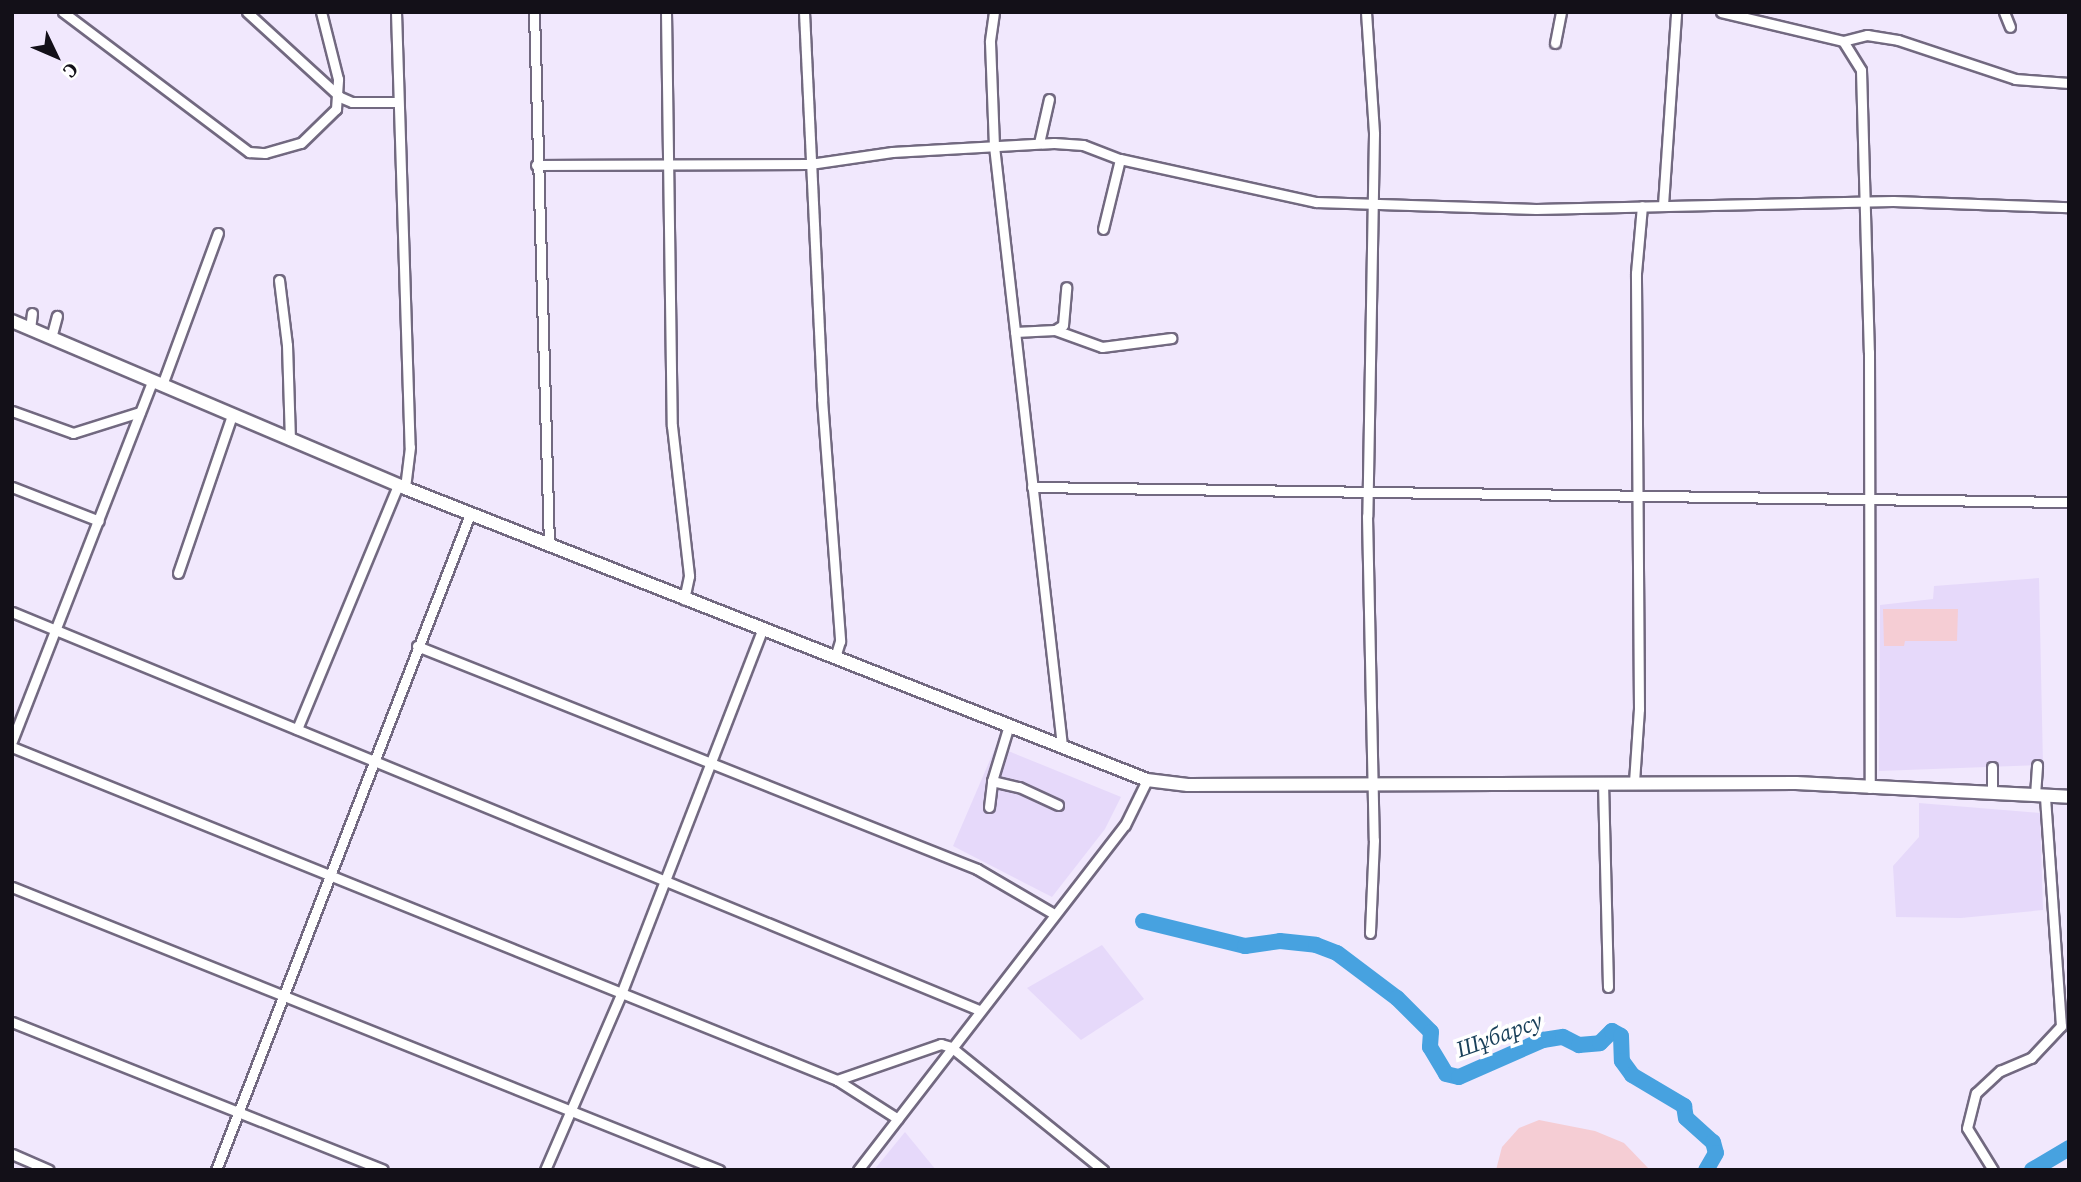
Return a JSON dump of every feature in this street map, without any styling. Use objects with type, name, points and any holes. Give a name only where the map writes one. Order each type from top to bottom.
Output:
[{"type":"street","points":[[63,12],[249,152],[265,153],[301,143],[328,121],[340,97],[321,12]]},
{"type":"street","points":[[247,12],[340,97],[352,103],[398,102]]},
{"type":"street","points":[[297,730],[401,487],[410,447],[396,12]]},
{"type":"street","points":[[534,12],[536,165],[549,546]]},
{"type":"street","points":[[666,12],[666,163],[673,458],[689,576],[684,599]]},
{"type":"street","points":[[804,12],[810,164],[840,641],[835,657]]},
{"type":"street","points":[[994,12],[990,55],[994,146],[1062,746]]},
{"type":"street","points":[[1366,12],[1374,134],[1369,494],[1370,933]]},
{"type":"street","points":[[1555,43],[1562,12]]},
{"type":"street","points":[[1663,205],[1676,12]]},
{"type":"street","points":[[1721,12],[1843,41],[1867,34],[1898,40],[2015,79],[2069,83]]},
{"type":"street","points":[[2004,12],[2010,27]]},
{"type":"street","points":[[1843,41],[1854,54],[1864,91],[1870,788]]},
{"type":"street","points":[[1039,144],[1049,99]]},
{"type":"street","points":[[536,165],[810,164],[892,152],[1039,144],[1083,145],[1120,159],[1282,197],[1372,204],[1536,209],[1863,202],[2069,207]]},
{"type":"street","points":[[1103,229],[1120,159]]},
{"type":"street","points":[[1634,782],[1639,709],[1636,273],[1642,206]]},
{"type":"street","points":[[12,741],[58,630],[140,412],[157,383],[218,233]]},
{"type":"street","points":[[279,280],[287,345],[290,440]]},
{"type":"street","points":[[1055,330],[1065,319],[1066,287]]},
{"type":"street","points":[[30,329],[32,313]]},
{"type":"street","points":[[51,338],[57,316]]},
{"type":"street","points":[[12,321],[401,487],[1146,780],[1188,785],[1634,782],[1870,788],[2069,797]]},
{"type":"street","points":[[1014,332],[1055,330],[1102,346],[1171,338]]},
{"type":"street","points":[[12,411],[73,433],[140,412]]},
{"type":"street","points":[[178,573],[232,415]]},
{"type":"street","points":[[12,487],[99,521]]},
{"type":"street","points":[[1032,487],[1369,494],[2069,502]]},
{"type":"street","points":[[216,1170],[470,514]]},
{"type":"street","points":[[12,612],[979,1010]]},
{"type":"street","points":[[545,1170],[621,994],[663,878],[762,630]]},
{"type":"street","points":[[417,646],[977,869],[1054,914]]},
{"type":"street","points":[[989,807],[992,781],[1009,725]]},
{"type":"street","points":[[12,747],[328,877],[837,1080],[898,1119]]},
{"type":"street","points":[[1993,1170],[1967,1128],[1976,1093],[1993,1075],[2031,1058],[2050,1041],[2065,1017],[2038,765]]},
{"type":"street","points":[[1992,766],[1992,793]]},
{"type":"street","points":[[859,1170],[979,1010],[1125,825],[1146,780]]},
{"type":"street","points":[[992,781],[1019,787],[1058,805]]},
{"type":"street","points":[[1604,782],[1608,987]]},
{"type":"street","points":[[12,887],[281,998],[719,1170]]},
{"type":"street","points":[[12,1022],[383,1170]]},
{"type":"street","points":[[837,1080],[941,1044],[951,1047],[1102,1170]]},
{"type":"street","points":[[12,1154],[49,1170]]},
{"type":"shaded area","points":[[2039,578],[2043,765],[1879,771],[1880,605],[1933,599],[1934,586]]},
{"type":"shaded area","points":[[1883,609],[1958,609],[1957,641],[1905,641],[1904,646],[1884,646]]},
{"type":"shaded area","points":[[996,746],[1121,797],[1105,829],[1052,897],[953,846]]},
{"type":"shaded area","points":[[1919,803],[2040,813],[2043,910],[1961,918],[1896,917],[1893,866],[1919,837]]},
{"type":"shaded area","points":[[1102,945],[1144,999],[1081,1040],[1027,988]]},
{"type":"shaded area","points":[[1539,1120],[1595,1131],[1624,1143],[1650,1170],[1496,1170],[1502,1147],[1519,1128]]},
{"type":"shaded area","points":[[905,1132],[936,1170],[874,1170]]},
{"type":"waterway","name":"Шұбарсу","points":[[1143,921],[1245,946],[1280,941],[1316,945],[1337,953],[1397,998],[1431,1032],[1430,1047],[1446,1074],[1459,1077],[1543,1040],[1563,1037],[1579,1045],[1600,1043],[1612,1031],[1621,1036],[1622,1061],[1632,1075],[1684,1106],[1686,1118],[1713,1142],[1716,1153],[1706,1170]]},
{"type":"waterway","name":"Шұбарсу","points":[[2032,1170],[2069,1148]]}]
